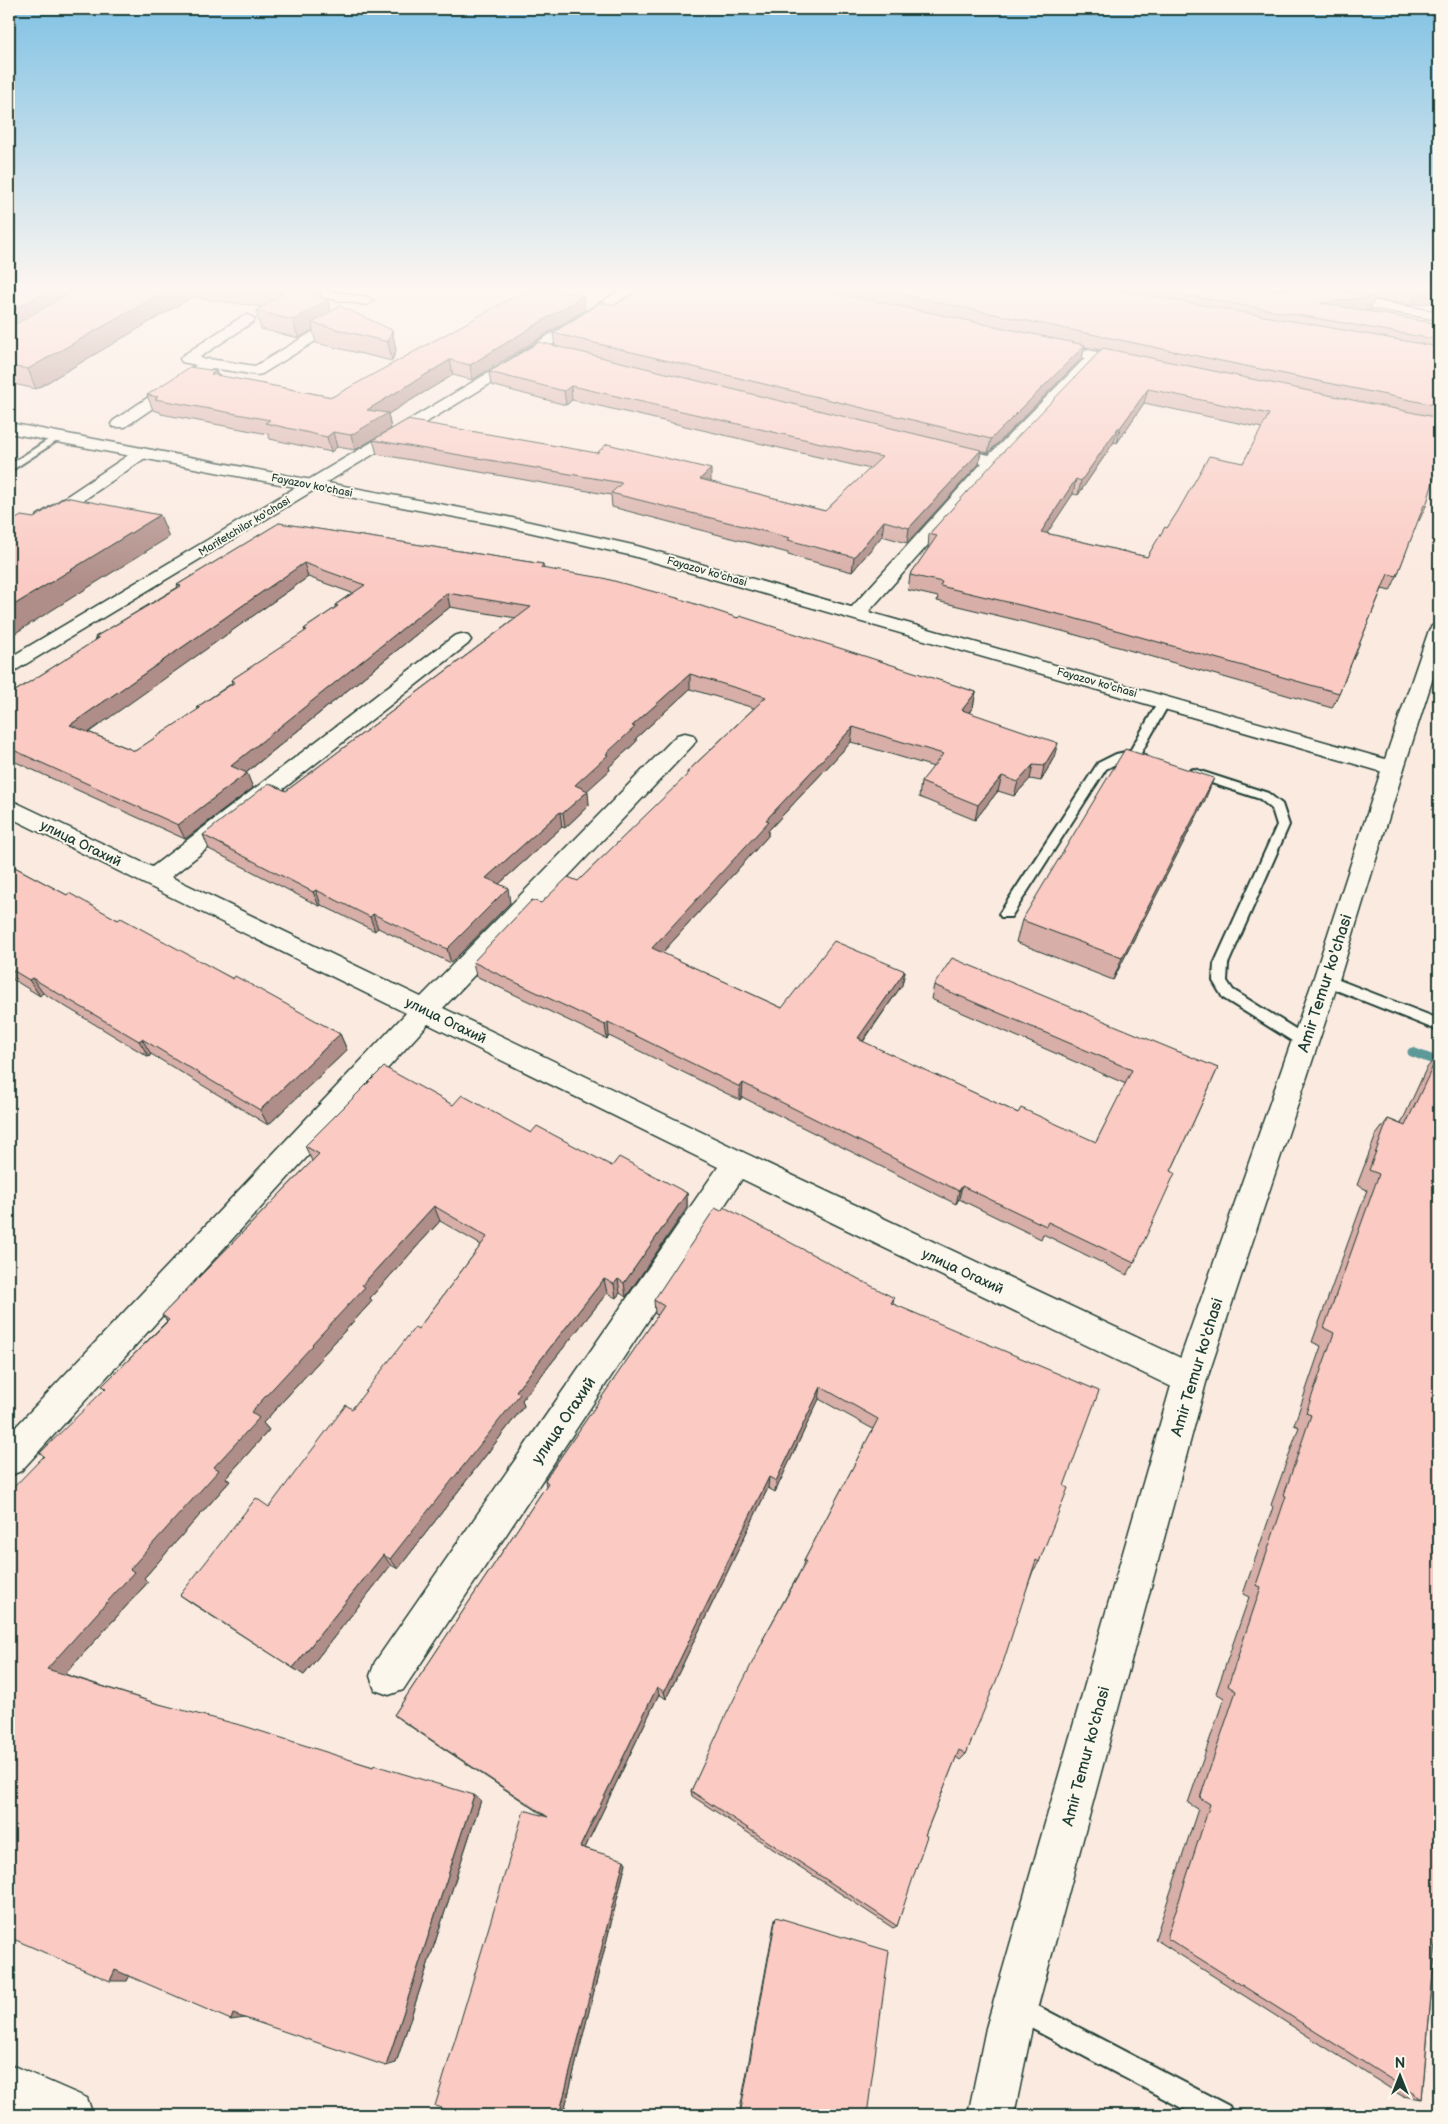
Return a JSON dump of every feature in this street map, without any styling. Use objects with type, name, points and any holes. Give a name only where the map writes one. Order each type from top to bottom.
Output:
[{"type":"street","points":[[119,424],[172,388]]},
{"type":"street","name":"Marifetchilar ko'chasi","points":[[9,666],[472,388]]},
{"type":"street","points":[[857,614],[993,461],[1064,388]]},
{"type":"street","name":"Fayazov ko'chasi","points":[[9,428],[503,521],[637,551],[1393,768]]},
{"type":"street","points":[[925,444],[993,461]]},
{"type":"street","points":[[25,532],[142,454]]},
{"type":"street","name":"Amir Temur ko'chasi","points":[[991,2115],[1009,2028],[1190,1379],[1326,980],[1439,630]]},
{"type":"street","points":[[154,878],[461,640]]},
{"type":"street","points":[[9,1460],[425,1010],[685,740]]},
{"type":"street","name":"улица Огахий","points":[[9,808],[737,1163],[1190,1379]]},
{"type":"street","name":"улица Огахий","points":[[389,1676],[737,1163]]},
{"type":"street","points":[[9,2087],[70,2115]]},
{"type":"lane","points":[[406,429],[424,432]]},
{"type":"lane","points":[[9,468],[57,438]]},
{"type":"lane","points":[[1134,754],[1164,702]]},
{"type":"lane","points":[[1006,914],[1102,766],[1115,757],[1134,754],[1152,760]]},
{"type":"lane","points":[[1180,769],[1264,796],[1278,807],[1283,825],[1222,964],[1220,980],[1228,994],[1305,1042]]},
{"type":"lane","points":[[1326,980],[1439,1025]]},
{"type":"lane","points":[[1016,2006],[1220,2115]]},
{"type":"building","points":[[158,388],[285,388],[332,397],[348,388],[403,388],[367,410],[388,413],[351,435],[333,432],[327,437],[265,423],[270,420],[155,399],[158,397],[147,395]]},
{"type":"building","points":[[553,388],[568,388],[564,391]]},
{"type":"building","points":[[582,388],[728,388],[981,450],[909,528],[884,521],[854,557],[788,540],[790,538],[611,493],[622,483],[373,440],[407,420],[597,453],[607,444],[711,469],[700,479],[825,511],[882,457]]},
{"type":"building","points":[[781,388],[1042,388],[991,439]]},
{"type":"building","points":[[1064,388],[1296,388],[1439,418],[1439,461],[1426,506],[1424,505],[1397,576],[1388,574],[1339,693],[1066,616],[940,586],[942,582],[910,575],[937,536],[929,534],[1003,452]],"holes":[[[1148,389],[1269,414],[1243,463],[1209,456],[1178,511],[1167,528],[1165,527],[1147,557],[1041,532],[1076,479],[1081,481]]]},
{"type":"building","points":[[1353,388],[1439,388],[1439,406]]},
{"type":"building","points":[[65,497],[160,515],[9,608],[9,521],[13,521],[21,516],[34,518]]},
{"type":"building","points":[[279,523],[543,564],[541,568],[603,578],[677,598],[738,618],[740,616],[976,692],[962,710],[1058,743],[1044,766],[1033,765],[1018,782],[1002,776],[978,805],[921,782],[943,754],[853,727],[766,820],[769,821],[652,948],[782,1008],[834,941],[905,971],[858,1038],[860,1040],[1018,1113],[1021,1108],[1096,1142],[1132,1070],[934,985],[952,958],[1218,1068],[1171,1171],[1175,1173],[1134,1263],[1048,1222],[1046,1226],[962,1186],[959,1191],[743,1083],[740,1087],[608,1022],[605,1025],[473,962],[532,900],[541,903],[568,877],[578,881],[689,773],[687,772],[766,697],[690,674],[632,726],[635,727],[575,785],[588,791],[563,813],[560,812],[486,878],[508,888],[447,949],[373,914],[370,917],[316,890],[313,892],[203,835],[269,783],[286,791],[531,607],[447,593],[231,766],[247,773],[178,825],[9,748],[9,695],[99,638],[95,637],[181,586],[177,585]],"holes":[[[304,563],[365,585],[304,629],[307,630],[231,680],[235,682],[197,707],[200,708],[135,751],[70,725]]]},
{"type":"building","points":[[1125,749],[1214,778],[1122,958],[1022,920]]},
{"type":"building","points":[[9,864],[67,895],[69,893],[118,920],[121,918],[233,979],[235,976],[340,1034],[260,1110],[142,1039],[139,1041],[32,978],[29,980],[9,968]]},
{"type":"building","points":[[1439,1053],[1439,1940],[1436,1938],[1422,2099],[1167,1938],[1210,1804],[1200,1798],[1236,1691],[1228,1686],[1261,1587],[1256,1585],[1311,1415],[1306,1413],[1334,1333],[1324,1328],[1379,1174],[1369,1170],[1388,1119],[1405,1126]]},
{"type":"building","points":[[384,1067],[453,1105],[462,1095],[531,1133],[537,1126],[612,1166],[619,1157],[687,1193],[624,1283],[618,1279],[614,1284],[604,1279],[516,1391],[520,1394],[390,1559],[383,1555],[293,1668],[180,1595],[256,1498],[269,1507],[346,1405],[352,1409],[415,1327],[418,1329],[487,1237],[434,1206],[362,1285],[365,1287],[251,1412],[259,1418],[214,1467],[219,1470],[130,1569],[134,1572],[47,1669],[155,1703],[244,1726],[373,1767],[374,1765],[474,1795],[386,2066],[233,2014],[231,2020],[115,1970],[110,1981],[11,1938],[13,1934],[9,1932],[9,1492],[44,1456],[40,1453],[106,1388],[102,1386],[169,1320],[162,1315],[319,1154],[305,1146]]},
{"type":"building","points":[[724,1207],[894,1298],[891,1303],[1099,1391],[1064,1486],[1068,1488],[1039,1562],[1036,1560],[1001,1669],[966,1754],[959,1750],[925,1835],[927,1836],[897,1926],[691,1791],[763,1639],[806,1562],[804,1561],[878,1419],[821,1387],[776,1481],[769,1477],[664,1692],[657,1687],[580,1847],[624,1860],[559,2115],[462,2115],[435,2106],[524,1810],[548,1817],[394,1715],[548,1483],[545,1480],[664,1306],[654,1300],[715,1208],[721,1211]]},
{"type":"building","points":[[776,1917],[889,1951],[867,2115],[740,2115]]},
{"type":"waterway","points":[[1412,1052],[1439,1062]]}]
